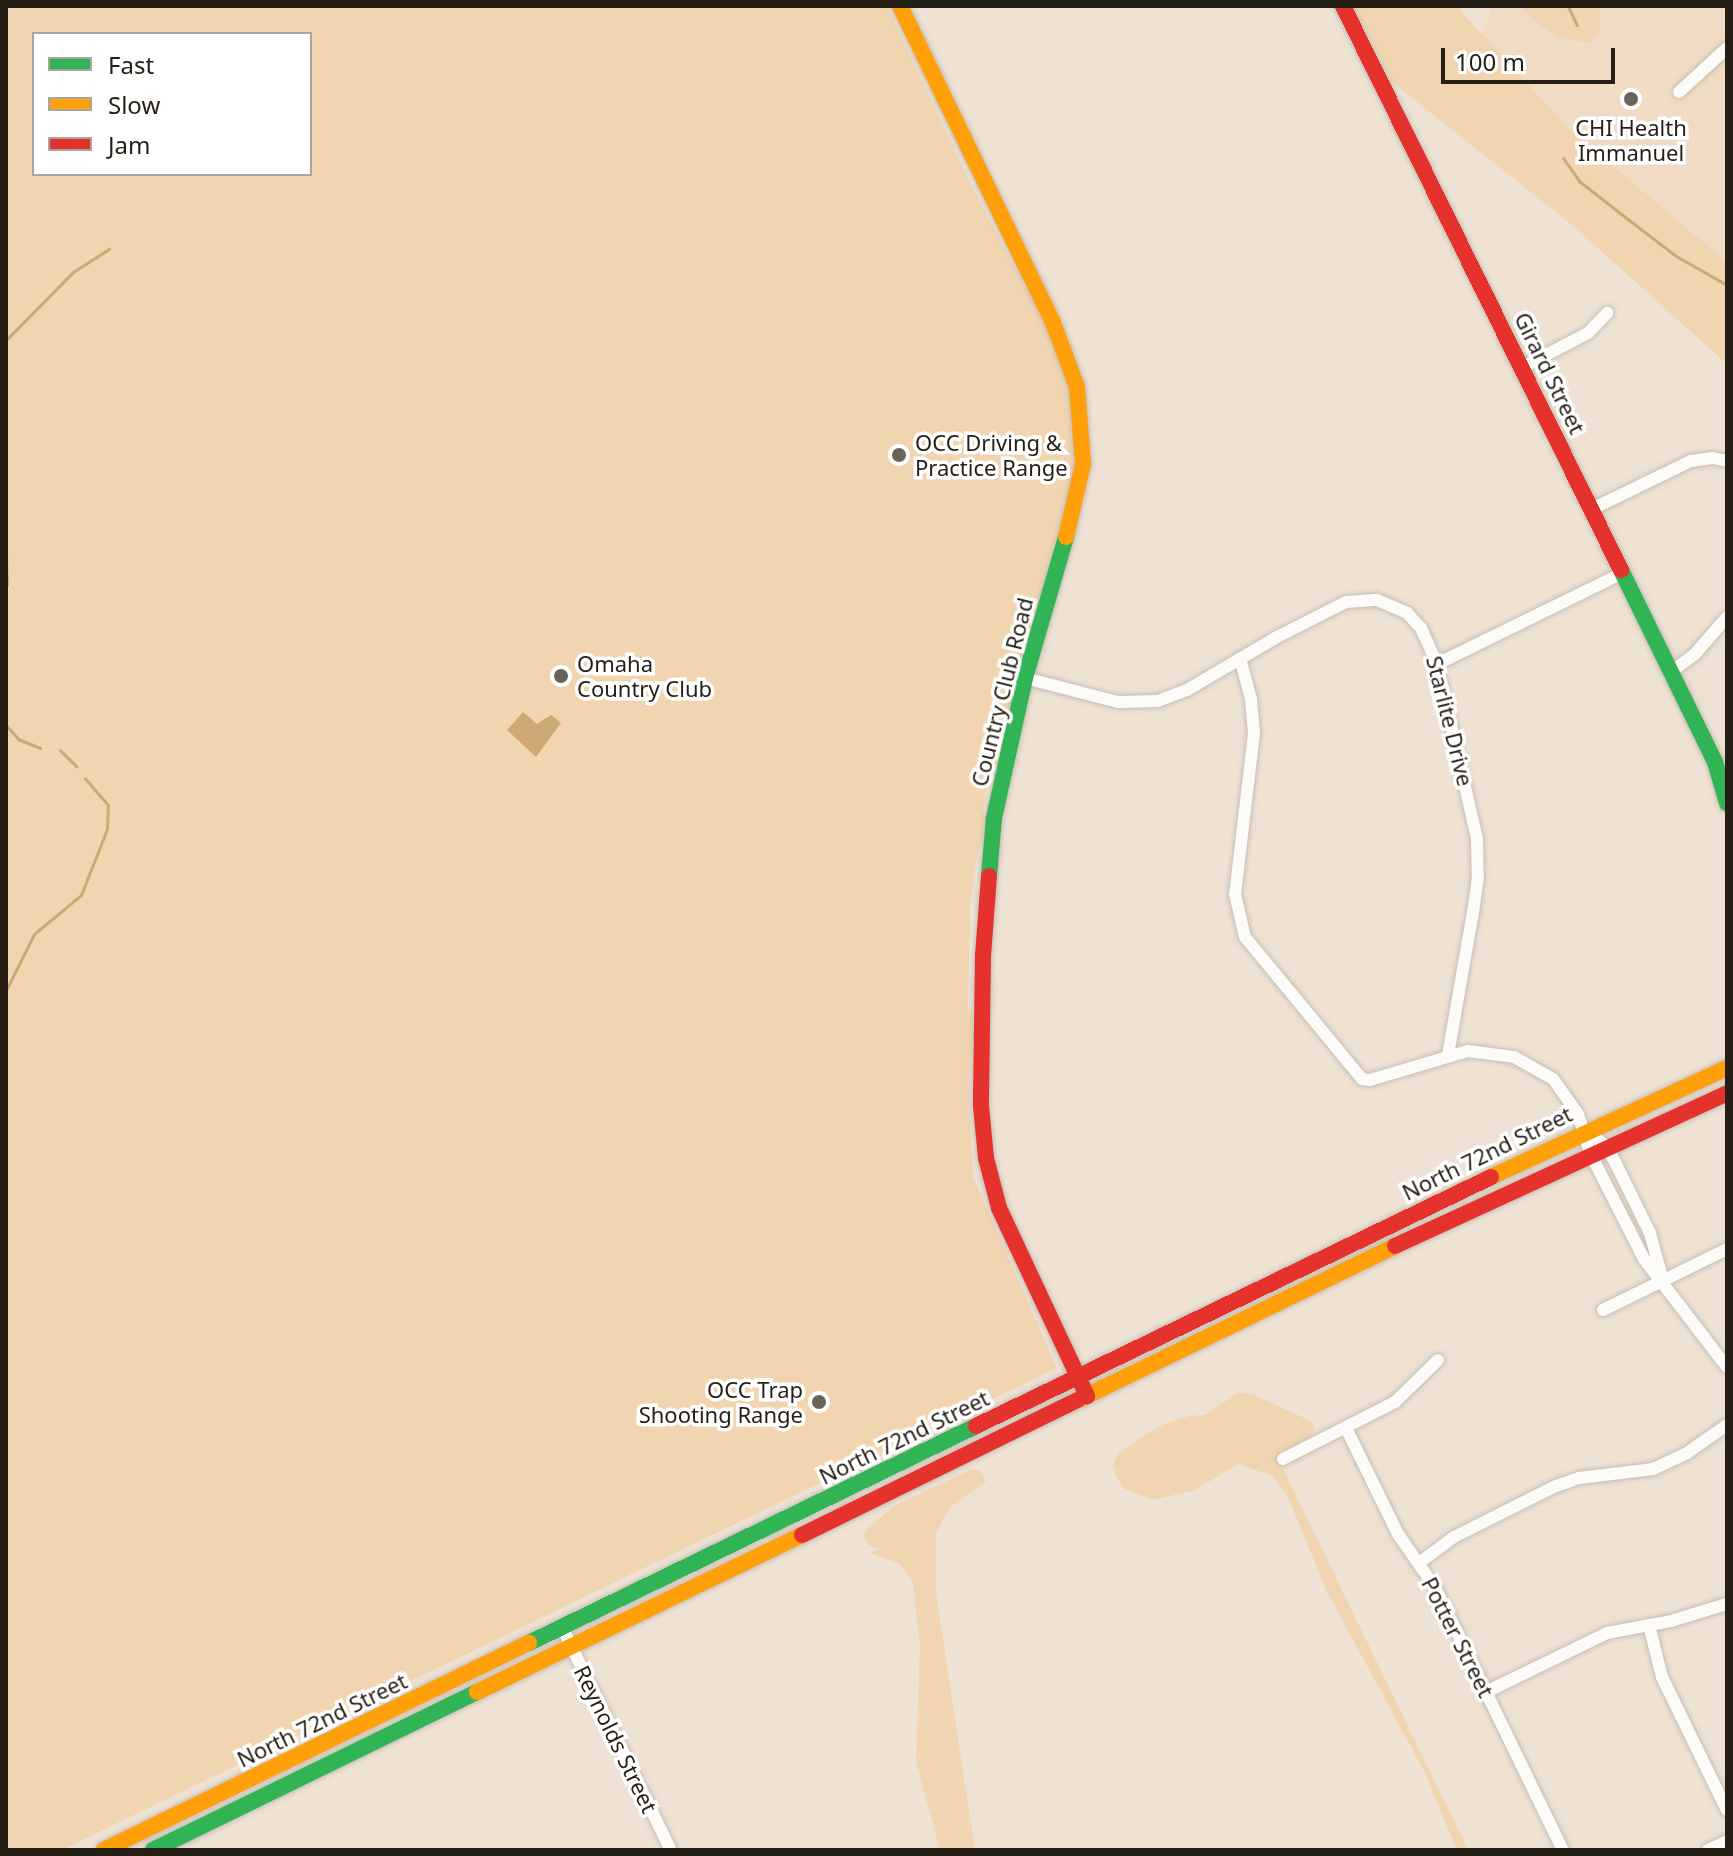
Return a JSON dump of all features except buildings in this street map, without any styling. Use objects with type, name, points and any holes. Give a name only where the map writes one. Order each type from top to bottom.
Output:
[{"type":"main road","name":"Country Club Road","points":[[900,6],[1052,320],[1078,394],[1084,441],[1078,496],[1025,678],[998,794],[988,871],[981,1006],[983,1133],[992,1183],[1009,1232],[1090,1403]]},
{"type":"main road","name":"Girard Street","points":[[1343,6],[1715,762],[1727,803]]},
{"type":"main road","name":"Girard Street","points":[[1715,762],[1727,778]]},
{"type":"main road","name":"North 72nd Street","points":[[104,1850],[1586,1130],[1727,1068]]},
{"type":"main road","name":"North 72nd Street","points":[[153,1850],[571,1646],[1090,1403],[1598,1149],[1727,1093]]},
{"type":"street","points":[[1679,92],[1727,48]]},
{"type":"street","points":[[1523,367],[1579,339],[1607,313]]},
{"type":"street","points":[[1592,509],[1703,458],[1727,461]]},
{"type":"street","points":[[1437,664],[1623,573]]},
{"type":"street","name":"Starlite Drive","points":[[1025,678],[1110,700],[1145,702],[1187,690],[1334,607],[1368,599],[1387,602],[1407,613],[1421,628],[1437,664],[1466,781],[1478,857],[1473,912],[1448,1055]]},
{"type":"street","points":[[1671,672],[1695,654],[1727,617]]},
{"type":"street","points":[[1240,658],[1251,699],[1254,733],[1235,880],[1239,923],[1255,952],[1359,1077],[1370,1080],[1468,1051],[1498,1054],[1531,1064],[1564,1091],[1650,1233],[1663,1281]]},
{"type":"street","points":[[1598,1149],[1634,1243],[1727,1367]]},
{"type":"street","points":[[1603,1310],[1727,1249]]},
{"type":"street","points":[[1283,1459],[1395,1402],[1438,1360]]},
{"type":"street","points":[[1419,1563],[1444,1542],[1556,1486],[1579,1478],[1653,1469],[1687,1453],[1727,1425]]},
{"type":"street","name":"Potter Street","points":[[1346,1428],[1398,1534],[1436,1589],[1563,1850]]},
{"type":"street","points":[[1486,1692],[1598,1637],[1727,1604]]},
{"type":"street","points":[[1649,1625],[1653,1655],[1662,1677],[1727,1810]]},
{"type":"street","name":"Reynolds Street","points":[[562,1627],[671,1850]]},
{"type":"street","points":[[1708,1850],[1727,1841]]},
{"type":"shaded area","name":"Omaha Country Club","points":[[6,6],[887,6],[973,189],[1058,349],[1074,395],[1079,466],[1020,673],[1012,677],[1008,693],[1013,708],[996,768],[989,774],[983,810],[988,821],[976,861],[970,906],[968,1008],[973,1013],[969,1097],[973,1177],[1057,1368],[62,1850],[6,1850]]},
{"type":"shaded area","points":[[1353,6],[1462,6],[1460,10],[1570,130],[1727,262],[1727,364],[1572,225],[1393,83]]},
{"type":"shaded area","name":"CHI Health Immanuel","points":[[1491,6],[1727,6],[1727,268],[1590,155],[1481,42]]},
{"type":"shaded area","points":[[1520,6],[1599,6],[1601,29],[1591,43],[1562,39],[1539,25]]},
{"type":"shaded area","points":[[523,712],[537,724],[551,715],[561,723],[536,757],[507,730]]},
{"type":"shaded area","points":[[1239,1392],[1254,1395],[1313,1422],[1315,1431],[1304,1443],[1277,1456],[1468,1850],[1457,1850],[1424,1771],[1326,1590],[1289,1499],[1273,1476],[1238,1464],[1195,1490],[1153,1500],[1125,1489],[1117,1478],[1113,1464],[1118,1454],[1138,1439],[1164,1424],[1189,1416],[1205,1415]]},
{"type":"shaded area","points":[[972,1469],[981,1471],[986,1481],[950,1507],[936,1533],[936,1593],[975,1850],[940,1850],[916,1761],[920,1647],[913,1582],[899,1563],[870,1553],[881,1548],[870,1546],[865,1540],[865,1531],[894,1506]]},
{"type":"waterway","points":[[1568,6],[1577,25]]},
{"type":"waterway","points":[[1563,158],[1579,181],[1625,217],[1676,256],[1727,285]]},
{"type":"waterway","points":[[6,340],[73,272],[109,249]]},
{"type":"waterway","points":[[6,556],[7,585]]},
{"type":"waterway","points":[[6,725],[18,739],[40,748]]},
{"type":"waterway","points":[[60,750],[76,766]]},
{"type":"waterway","points":[[6,990],[34,934],[81,895],[107,829],[108,805],[85,779]]},
{"type":"traffic: fast","points":[[989,876],[994,818],[1025,678],[1066,537]]},
{"type":"traffic: fast","points":[[1621,570],[1715,762],[1727,803]]},
{"type":"traffic: fast","points":[[529,1643],[976,1426]]},
{"type":"traffic: fast","points":[[153,1850],[477,1692]]},
{"type":"traffic: slow","points":[[900,6],[1052,320],[1077,387],[1083,464],[1066,537]]},
{"type":"traffic: slow","points":[[1491,1177],[1727,1068]]},
{"type":"traffic: slow","points":[[1078,1400],[1395,1246]]},
{"type":"traffic: slow","points":[[477,1692],[802,1535]]},
{"type":"traffic: slow","points":[[104,1850],[529,1643]]},
{"type":"traffic: jam","points":[[1343,6],[1621,570]]},
{"type":"traffic: jam","points":[[989,876],[983,955],[981,1106],[986,1158],[999,1208],[1087,1396]]},
{"type":"traffic: jam","points":[[1395,1246],[1727,1093]]},
{"type":"traffic: jam","points":[[976,1426],[1491,1177]]},
{"type":"traffic: jam","points":[[802,1535],[1078,1400]]},
{"type":"place","name":"CHI Health Immanuel","points":[[1631,99]]},
{"type":"place","name":"OCC Driving & Practice Range","points":[[899,455]]},
{"type":"place","name":"Omaha Country Club","points":[[561,676]]},
{"type":"place","name":"OCC Trap Shooting Range","points":[[819,1402]]}]
